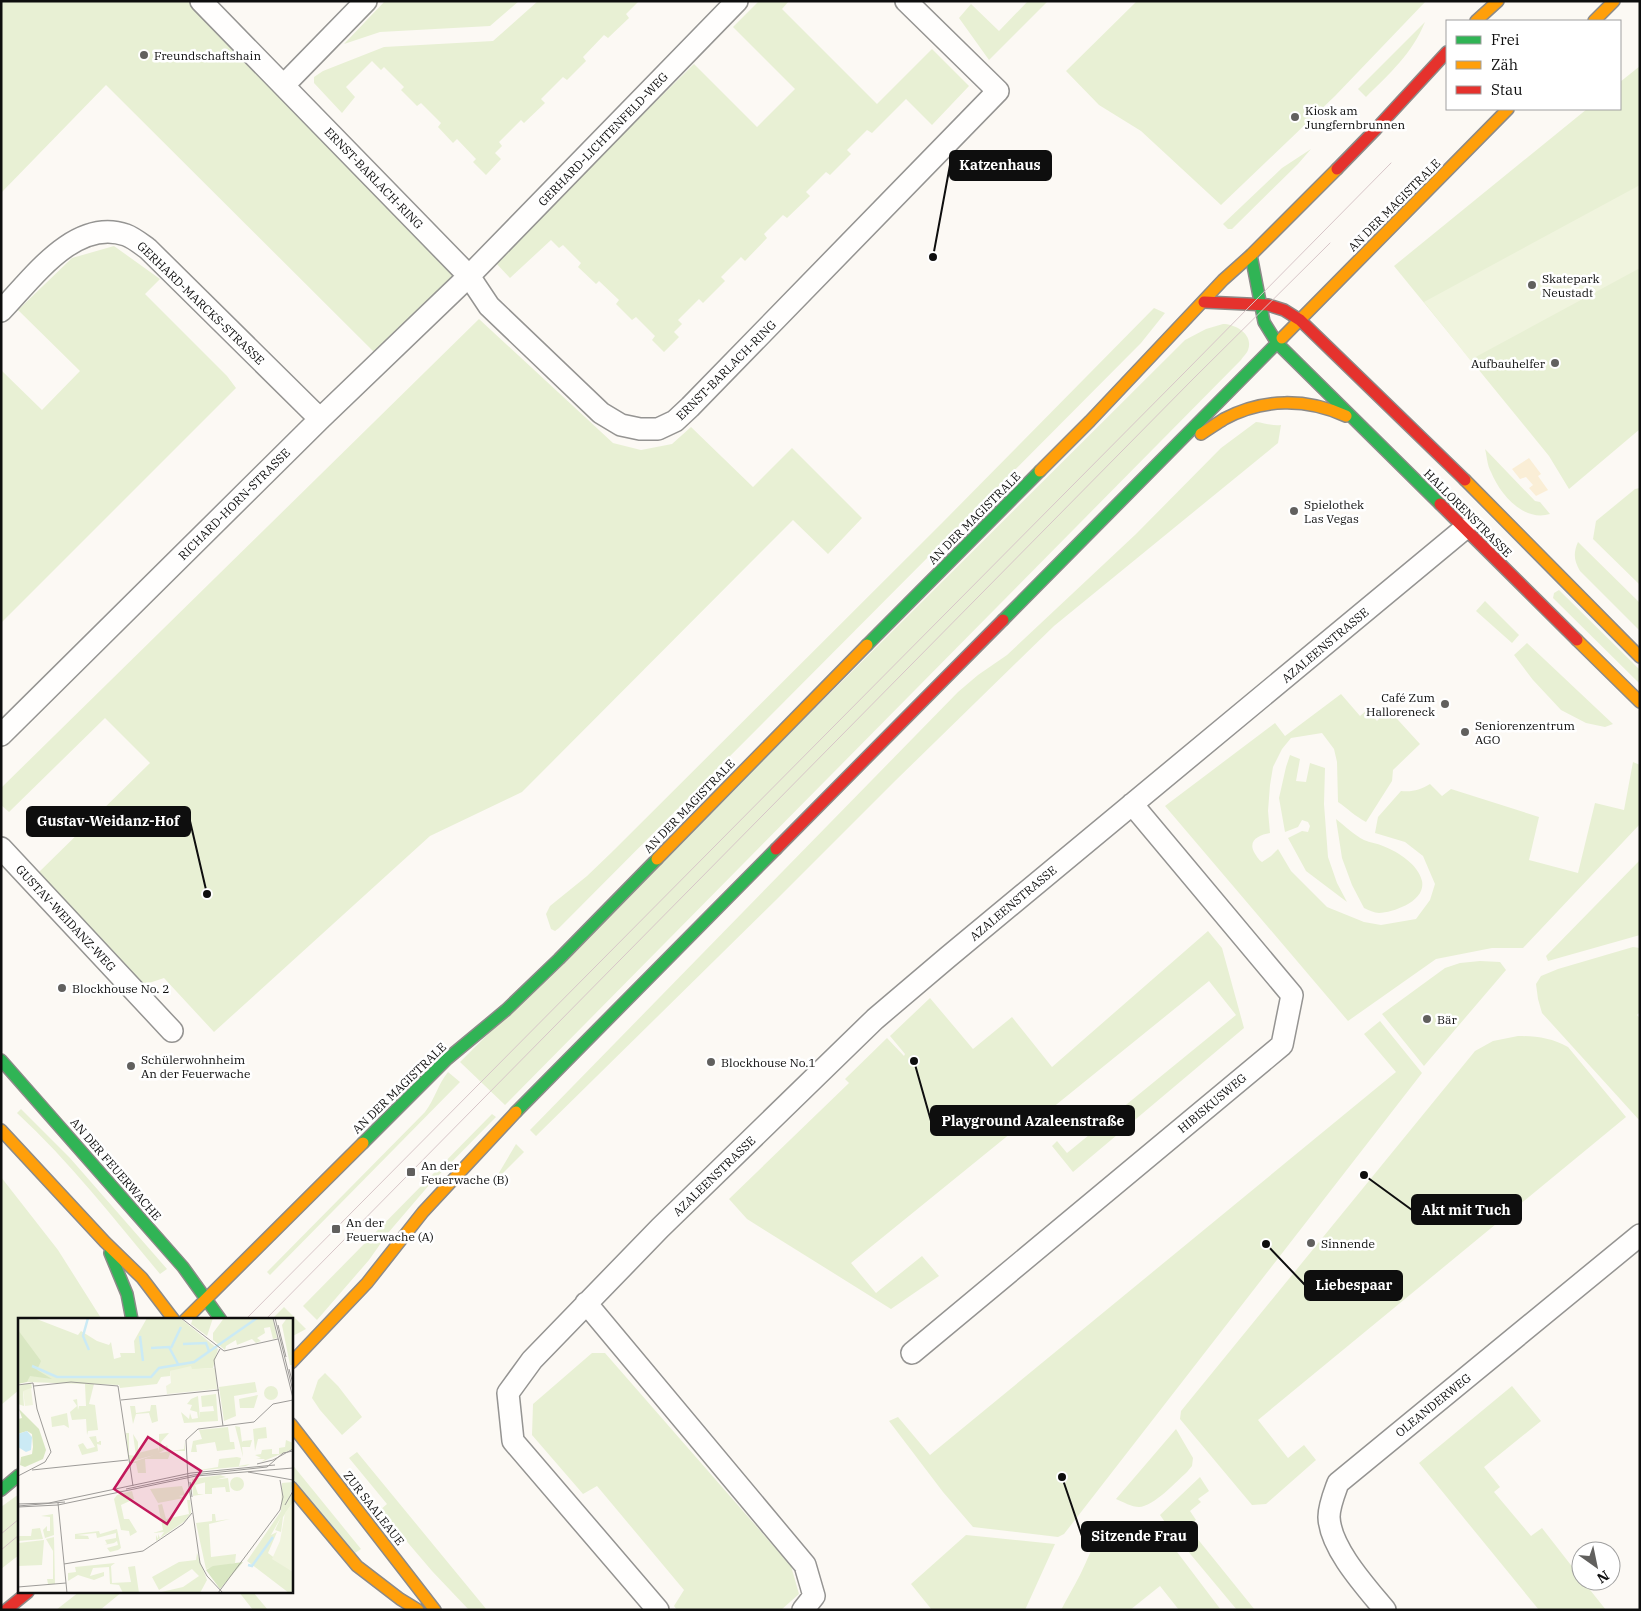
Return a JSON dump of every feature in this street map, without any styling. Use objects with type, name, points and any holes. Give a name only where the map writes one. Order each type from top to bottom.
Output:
[{"type":"main road","points":[[1477,20],[1498,1]]},
{"type":"main road","points":[[1595,20],[1614,1]]},
{"type":"main road","name":"AN DER MAGISTRALE","points":[[187,1318],[447,1059],[506,1010],[559,959],[1096,414],[1223,280],[1251,255],[1376,129],[1446,53]]},
{"type":"main road","name":"AN DER MAGISTRALE","points":[[292,1361],[367,1283],[423,1212],[509,1119],[1507,110]]},
{"type":"main road","points":[[1251,255],[1264,322],[1277,343]]},
{"type":"main road","points":[[1204,302],[1260,304],[1284,310],[1300,320]]},
{"type":"main road","name":"HALLORENSTRASSE","points":[[1300,320],[1486,500],[1640,657]]},
{"type":"main road","name":"HALLORENSTRASSE","points":[[1277,343],[1640,702]]},
{"type":"main road","points":[[1167,454],[1229,416],[1262,405],[1280,402],[1312,403],[1334,410],[1358,423]]},
{"type":"main road","name":"AN DER FEUERWACHE","points":[[1,1060],[183,1267],[206,1298]]},
{"type":"main road","points":[[1,1130],[105,1242],[142,1278],[172,1318]]},
{"type":"main road","points":[[105,1242],[126,1291],[132,1318]]},
{"type":"main road","points":[[206,1298],[220,1318]]},
{"type":"main road","name":"ZUR SAALEAUE","points":[[292,1425],[435,1610]]},
{"type":"main road","points":[[1,1490],[18,1477]]},
{"type":"main road","points":[[292,1488],[357,1566],[400,1599],[418,1610]]},
{"type":"main road","points":[[6,1610],[26,1594]]},
{"type":"street","name":"ERNST-BARLACH-RING","points":[[201,1],[469,276],[489,306],[601,413],[621,425],[640,429],[658,429],[675,421],[834,261],[998,91],[906,1]]},
{"type":"street","points":[[284,85],[366,1]]},
{"type":"street","name":"GERHARD-LICHTENFELD-WEG","points":[[469,276],[737,1]]},
{"type":"street","name":"GERHARD-MARCKS-STRASSE","points":[[1,311],[49,261],[63,248],[76,240],[100,232],[127,235],[148,249],[320,419]]},
{"type":"street","name":"RICHARD-HORN-STRASSE","points":[[1,735],[320,419],[469,276]]},
{"type":"street","name":"AZALEENSTRASSE","points":[[658,1610],[513,1441],[508,1393],[532,1360],[660,1228],[875,1020],[1464,529]]},
{"type":"street","name":"HIBISKUSWEG","points":[[912,1354],[1282,1045],[1292,995],[1132,804]]},
{"type":"street","name":"GUSTAV-WEIDANZ-WEG","points":[[1,848],[172,1031]]},
{"type":"street","name":"OLEANDERWEG","points":[[1385,1610],[1353,1570],[1336,1544],[1329,1518],[1338,1483],[1640,1235]]},
{"type":"street","points":[[586,1304],[805,1565],[814,1596],[803,1610]]},
{"type":"green space","points":[[1,1],[201,1],[469,276],[382,360],[106,85],[1,193]]},
{"type":"green space","points":[[385,1],[519,1],[490,26],[380,32],[344,44]]},
{"type":"green space","points":[[538,1],[639,1],[626,14],[629,18],[608,38],[604,35],[583,57],[586,61],[567,80],[563,77],[541,99],[545,103],[524,123],[521,120],[499,142],[502,146],[495,153],[501,159],[486,175],[473,162],[476,159],[457,139],[453,143],[438,127],[441,123],[421,103],[417,106],[401,90],[404,87],[384,67],[381,70],[372,61],[346,87],[355,97],[342,113],[314,83],[314,77],[323,71],[384,47],[493,41]]},
{"type":"green space","points":[[759,1],[789,1],[782,9],[877,104],[932,49],[969,86],[932,125],[906,99],[872,133],[867,130],[847,150],[851,154],[830,175],[826,172],[806,192],[810,196],[787,218],[783,215],[764,234],[767,238],[745,261],[741,257],[721,277],[725,281],[703,303],[699,299],[678,320],[682,324],[674,332],[679,337],[664,352],[652,340],[655,336],[636,317],[632,320],[616,304],[619,300],[599,281],[596,284],[578,267],[581,263],[563,245],[559,248],[551,240],[510,278],[494,261],[694,64],[757,127],[795,89],[733,27]]},
{"type":"green space","points":[[1028,1],[1048,1],[989,60],[959,18],[971,4],[999,31]]},
{"type":"green space","points":[[1137,1],[1426,1],[1335,96],[1221,205],[1141,131],[1099,105],[1066,71]]},
{"type":"green space","points":[[1425,22],[1414,44],[1407,53],[1366,97],[1358,89]]},
{"type":"green space","points":[[1640,66],[1640,429],[1569,489],[1549,456],[1394,266],[1586,110],[1621,110],[1621,81]]},
{"type":"green space","points":[[1311,149],[1232,229],[1228,229],[1223,224],[1282,168]]},
{"type":"green space","name":"Skatepark Neustadt","points":[[1640,185],[1640,268],[1470,360],[1424,302]]},
{"type":"green space","points":[[114,246],[160,279],[145,294],[227,376],[236,388],[1,623],[1,370],[42,410],[80,371],[18,310],[72,258]]},
{"type":"green space","points":[[1154,308],[1165,313],[1141,343],[559,928],[555,931],[551,929],[546,914],[550,906],[587,876],[612,852],[942,523]]},
{"type":"green space","points":[[479,319],[613,443],[641,450],[672,444],[691,427],[753,487],[792,448],[862,518],[828,554],[793,520],[522,792],[430,836],[214,1032],[164,978],[140,986],[36,875],[150,763],[105,718],[9,812],[1,805],[1,788]]},
{"type":"green space","points":[[1223,324],[1238,328],[1248,339],[1248,350],[1241,360],[505,1105],[460,1062],[1185,340],[1206,329]]},
{"type":"green space","points":[[1256,422],[1281,425],[1278,443],[1054,626],[536,1136],[530,1130],[958,692],[978,675],[1007,655],[1136,534],[1221,448]]},
{"type":"green space","points":[[1485,449],[1550,514],[1531,514],[1522,510],[1507,497],[1495,480]]},
{"type":"green space","points":[[1640,488],[1640,585],[1593,539],[1596,521],[1635,489]]},
{"type":"green space","points":[[1578,542],[1640,603],[1640,631],[1580,571],[1575,557]]},
{"type":"green space","points":[[1559,590],[1640,670],[1640,684],[1553,598],[1554,593]]},
{"type":"green space","points":[[1485,601],[1519,635],[1512,643],[1476,611]]},
{"type":"green space","points":[[1527,643],[1613,724],[1605,727],[1586,723],[1561,710],[1533,680],[1514,655]]},
{"type":"green space","points":[[1341,694],[1360,716],[1367,710],[1377,721],[1388,709],[1420,744],[1393,770],[1392,781],[1366,822],[1338,802],[1337,762],[1334,749],[1322,733],[1291,738],[1282,749],[1273,767],[1268,811],[1270,833],[1262,835],[1252,844],[1254,852],[1262,862],[1278,849],[1291,871],[1327,907],[1364,922],[1381,925],[1416,919],[1430,900],[1435,884],[1423,856],[1405,842],[1375,833],[1378,817],[1401,791],[1416,790],[1430,784],[1442,796],[1451,789],[1539,817],[1529,860],[1578,873],[1595,803],[1624,810],[1633,762],[1640,765],[1640,824],[1523,948],[1492,948],[1436,959],[1348,1021],[1165,806],[1275,723],[1285,736]]},
{"type":"green space","points":[[1290,755],[1300,759],[1296,781],[1306,782],[1310,763],[1325,768],[1324,804],[1328,857],[1337,883],[1347,902],[1306,871],[1288,838],[1302,831],[1308,832],[1310,826],[1308,822],[1302,820],[1298,827],[1285,832],[1279,798]]},
{"type":"green space","points":[[1336,819],[1360,838],[1381,845],[1401,855],[1412,864],[1422,881],[1422,888],[1414,900],[1400,908],[1385,912],[1377,913],[1364,908],[1352,885],[1342,858]]},
{"type":"green space","points":[[1640,860],[1640,935],[1548,961],[1546,956]]},
{"type":"green space","points":[[1208,931],[1222,948],[1244,1028],[1073,1172],[1052,1146],[1057,1141],[1067,1153],[1236,1015],[1209,981],[1020,1134],[1016,1129],[851,1263],[876,1293],[922,1256],[939,1276],[891,1309],[747,1219],[729,1199],[849,1083],[845,1079],[887,1038],[904,1056],[905,1054],[890,1036],[930,998],[973,1049],[1012,1017],[1052,1067]]},
{"type":"green space","points":[[1633,947],[1640,948],[1640,1012],[1637,1015],[1640,1018],[1640,1121],[1542,1013],[1536,984],[1541,976],[1558,969]]},
{"type":"green space","points":[[1500,962],[1506,970],[1424,1066],[1382,1014],[1445,968],[1460,963]]},
{"type":"green space","points":[[1380,1021],[1422,1073],[1064,1534],[1058,1537],[973,1527],[943,1492],[889,1421],[898,1417],[930,1455],[1396,1072],[1364,1034]]},
{"type":"green space","points":[[1518,1036],[1544,1038],[1568,1047],[1626,1117],[1258,1420],[1288,1458],[1304,1445],[1316,1460],[1266,1504],[1252,1505],[1180,1419],[1181,1411],[1475,1051],[1493,1041]]},
{"type":"green space","points":[[448,1072],[460,1082],[270,1275],[267,1272],[425,1112]]},
{"type":"green space","points":[[21,1109],[70,1158],[167,1269],[160,1274],[73,1171],[17,1113]]},
{"type":"green space","points":[[492,1114],[496,1117],[430,1184],[388,1233],[369,1260],[317,1320],[303,1306]]},
{"type":"green space","points":[[516,1144],[524,1152],[493,1183]]},
{"type":"green space","points":[[1,1177],[58,1250],[101,1318],[18,1318],[18,1391],[1,1405]]},
{"type":"green space","points":[[284,1307],[306,1329],[292,1336],[292,1318],[273,1318]]},
{"type":"green space","points":[[592,1353],[605,1353],[791,1566],[799,1594],[781,1610],[677,1610],[674,1606],[684,1590],[597,1486],[583,1494],[532,1435],[533,1404]]},
{"type":"green space","points":[[325,1373],[338,1386],[362,1417],[342,1435],[312,1398],[318,1380]]},
{"type":"green space","points":[[1512,1386],[1541,1421],[1484,1467],[1500,1487],[1494,1492],[1531,1536],[1542,1528],[1571,1565],[1571,1591],[1591,1591],[1606,1610],[1539,1610],[1419,1463]]},
{"type":"green space","points":[[1176,1429],[1193,1458],[1192,1466],[1187,1472],[1164,1493],[1145,1506],[1133,1506],[1116,1499]]},
{"type":"green space","points":[[357,1452],[487,1610],[469,1610],[432,1571],[380,1510],[387,1504],[349,1458]]},
{"type":"green space","points":[[292,1464],[361,1549],[355,1553],[292,1477]]},
{"type":"green space","points":[[1200,1477],[1209,1491],[1198,1499],[1201,1502],[1190,1511],[1196,1520],[1188,1527],[1255,1610],[1237,1610],[1160,1515]]},
{"type":"green space","points":[[18,1495],[18,1556],[1,1569],[1,1507]]},
{"type":"green space","points":[[1123,1524],[1147,1526],[1157,1531],[1171,1544],[1221,1610],[1179,1610],[1160,1586],[1130,1610],[1061,1610],[1095,1544],[1106,1532]]},
{"type":"green space","points":[[966,1535],[1055,1544],[1025,1610],[932,1610],[911,1584]]},
{"type":"green space","points":[[76,1594],[120,1594],[100,1610],[56,1610]]},
{"type":"green space","points":[[241,1594],[255,1594],[268,1610],[253,1610]]},
{"type":"sand","points":[[1529,458],[1541,474],[1538,476],[1548,490],[1536,496],[1529,488],[1533,485],[1526,477],[1520,479],[1512,469]]},
{"type":"tram line","points":[[247,1318],[1391,163]]},
{"type":"tram line","points":[[267,1318],[1193,379],[1330,243]]},
{"type":"tram line","points":[[1,1534],[18,1520]]},
{"type":"tram line","points":[[1,1550],[18,1536]]},
{"type":"traffic: fast","points":[[1251,255],[1264,322],[1277,343],[1440,504]]},
{"type":"traffic: fast","points":[[1003,620],[1282,338]]},
{"type":"traffic: fast","points":[[867,645],[1040,471]]},
{"type":"traffic: fast","points":[[516,1112],[776,849]]},
{"type":"traffic: fast","points":[[363,1143],[447,1059],[506,1010],[559,959],[657,859]]},
{"type":"traffic: fast","points":[[1,1060],[183,1267],[220,1318]]},
{"type":"traffic: fast","points":[[110,1253],[127,1294],[132,1318]]},
{"type":"traffic: fast","points":[[1,1490],[18,1476]]},
{"type":"traffic: slow","points":[[1477,20],[1498,1]]},
{"type":"traffic: slow","points":[[1595,20],[1614,1]]},
{"type":"traffic: slow","points":[[1282,338],[1507,110]]},
{"type":"traffic: slow","points":[[1040,471],[1090,421],[1223,280],[1251,255],[1337,169]]},
{"type":"traffic: slow","points":[[1201,434],[1239,412],[1269,404],[1285,403],[1316,406],[1346,416]]},
{"type":"traffic: slow","points":[[1465,480],[1640,657]]},
{"type":"traffic: slow","points":[[1577,640],[1640,702]]},
{"type":"traffic: slow","points":[[657,859],[867,645]]},
{"type":"traffic: slow","points":[[292,1362],[367,1283],[423,1212],[516,1112]]},
{"type":"traffic: slow","points":[[1,1130],[105,1242],[142,1278],[172,1318]]},
{"type":"traffic: slow","points":[[187,1318],[363,1143]]},
{"type":"traffic: slow","points":[[292,1425],[435,1610]]},
{"type":"traffic: slow","points":[[292,1488],[357,1566],[400,1599],[418,1610]]},
{"type":"traffic: jam","points":[[1337,169],[1446,53]]},
{"type":"traffic: jam","points":[[1204,302],[1268,305],[1284,310],[1300,320],[1465,480]]},
{"type":"traffic: jam","points":[[1440,504],[1577,640]]},
{"type":"traffic: jam","points":[[776,849],[1003,620]]},
{"type":"traffic: jam","points":[[6,1610],[26,1594]]},
{"type":"place","name":"Freundschaftshain","points":[[144,55]]},
{"type":"place","name":"Kiosk am Jungfernbrunnen","points":[[1295,117]]},
{"type":"place","name":"Katzenhaus","points":[[933,257]]},
{"type":"place","name":"Skatepark Neustadt","points":[[1532,285]]},
{"type":"place","name":"Aufbauhelfer","points":[[1555,363]]},
{"type":"place","name":"Spielothek Las Vegas","points":[[1294,511]]},
{"type":"place","name":"Café Zum Halloreneck","points":[[1445,704]]},
{"type":"place","name":"Seniorenzentrum AGO","points":[[1465,732]]},
{"type":"place","name":"Gustav-Weidanz-Hof","points":[[207,894]]},
{"type":"place","name":"Blockhouse No. 2","points":[[62,988]]},
{"type":"place","name":"Bär","points":[[1427,1019]]},
{"type":"place","name":"Playground Azaleenstraße","points":[[914,1061]]},
{"type":"place","name":"Blockhouse No.1","points":[[711,1062]]},
{"type":"place","name":"Schülerwohnheim An der Feuerwache","points":[[131,1066]]},
{"type":"place","name":"An der Feuerwache (B)","points":[[411,1172]]},
{"type":"place","name":"Akt mit Tuch","points":[[1364,1175]]},
{"type":"place","name":"An der Feuerwache (A)","points":[[336,1229]]},
{"type":"place","name":"Sinnende","points":[[1311,1243]]},
{"type":"place","name":"Liebespaar","points":[[1266,1244]]},
{"type":"place","name":"Sitzende Frau","points":[[1062,1477]]}]
